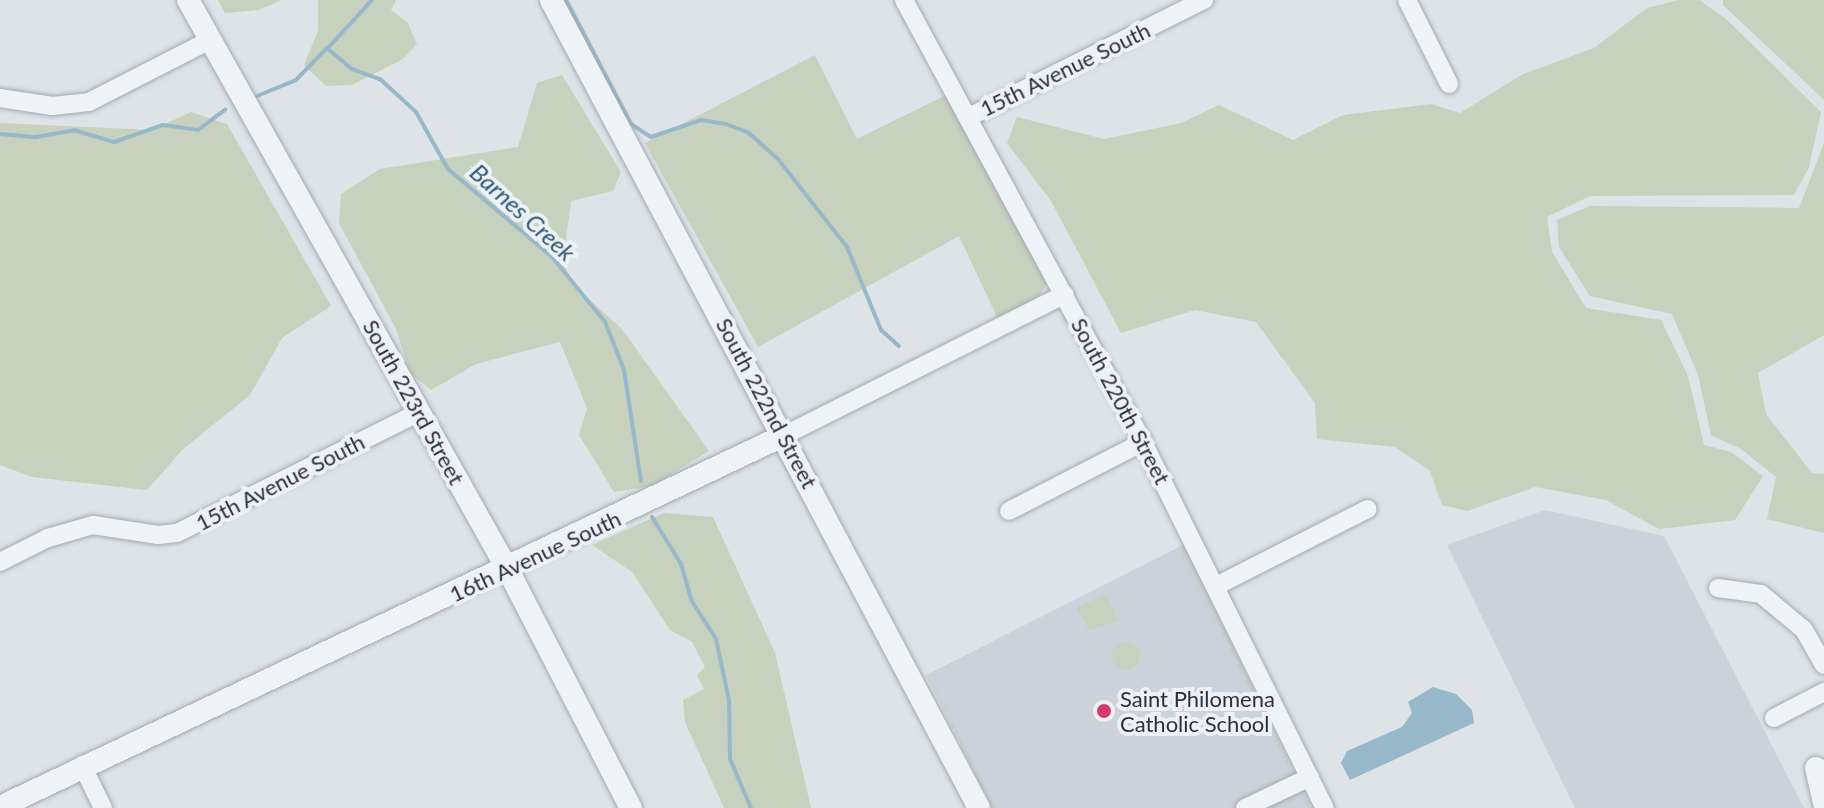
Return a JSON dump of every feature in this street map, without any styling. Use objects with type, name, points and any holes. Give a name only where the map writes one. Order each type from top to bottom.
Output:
[{"type":"street","name":"South 223rd Street","points":[[188,0],[508,570],[631,808]]},
{"type":"street","name":"South 222nd Street","points":[[551,0],[785,435],[979,808]]},
{"type":"street","name":"South 220th Street","points":[[904,0],[1143,442],[1325,808]]},
{"type":"street","name":"15th Avenue South","points":[[969,117],[1204,0]]},
{"type":"street","points":[[1407,0],[1449,84]]},
{"type":"street","points":[[0,98],[52,106],[89,102],[210,40]]},
{"type":"street","name":"16th Avenue South","points":[[0,807],[82,765],[508,570],[1065,294]]},
{"type":"street","name":"15th Avenue South","points":[[0,562],[48,538],[93,525],[158,535],[194,527],[420,412]]},
{"type":"street","points":[[1009,511],[1143,442]]},
{"type":"street","points":[[1216,586],[1368,509]]},
{"type":"street","points":[[1718,588],[1761,594],[1804,630],[1824,665]]},
{"type":"street","points":[[1774,718],[1824,692]]},
{"type":"street","points":[[82,765],[103,808]]},
{"type":"street","points":[[1816,768],[1824,804]]},
{"type":"street","points":[[1245,808],[1310,777]]},
{"type":"shaded area","points":[[1545,510],[1664,536],[1804,808],[1575,808],[1447,545]]},
{"type":"shaded area","name":"Saint Philomena Catholic School","points":[[1183,545],[1312,808],[992,808],[926,675]]},
{"type":"green space","points":[[218,0],[282,0],[258,10],[225,13]]},
{"type":"green space","points":[[318,0],[396,0],[391,10],[408,23],[417,44],[403,59],[352,85],[326,86],[304,65],[318,31]]},
{"type":"green space","points":[[1678,0],[1699,0],[1726,19],[1821,112],[1809,167],[1794,195],[1590,196],[1547,217],[1552,252],[1586,308],[1661,320],[1688,376],[1704,445],[1731,452],[1763,476],[1735,520],[1659,529],[1606,500],[1535,487],[1467,511],[1442,505],[1430,471],[1395,447],[1317,439],[1315,403],[1256,322],[1195,310],[1121,333],[1051,201],[1007,143],[1017,117],[1104,139],[1181,123],[1219,105],[1293,140],[1343,115],[1431,104],[1460,113],[1523,74],[1594,48],[1647,8]]},
{"type":"green space","points":[[1723,0],[1824,0],[1824,100],[1723,5]]},
{"type":"green space","points":[[815,55],[857,139],[946,95],[1037,259],[1047,284],[1039,296],[998,319],[959,236],[758,347],[645,143]]},
{"type":"green space","points":[[562,75],[621,172],[613,191],[571,201],[563,261],[574,286],[622,329],[709,451],[652,486],[614,492],[579,435],[587,408],[560,342],[476,364],[431,390],[410,373],[396,329],[339,223],[341,194],[380,169],[518,147],[537,83]]},
{"type":"green space","points":[[191,112],[227,124],[331,306],[282,338],[250,395],[182,450],[147,490],[32,477],[0,465],[0,123],[152,130]]},
{"type":"green space","points":[[1824,143],[1824,335],[1758,373],[1766,414],[1812,473],[1824,474],[1824,533],[1767,519],[1776,477],[1741,449],[1711,435],[1698,375],[1672,314],[1590,296],[1559,247],[1557,220],[1590,206],[1799,208]]},
{"type":"green space","points":[[664,513],[713,517],[775,653],[811,808],[724,808],[685,722],[683,700],[704,689],[697,675],[705,667],[692,642],[670,630],[632,572],[592,545]]},
{"type":"green space","points":[[1106,594],[1118,621],[1089,630],[1077,608]]},
{"type":"green space","points":[[1126,642],[1136,646],[1140,656],[1136,666],[1126,670],[1116,666],[1112,656],[1116,646]]},
{"type":"water","points":[[1433,687],[1456,694],[1472,710],[1474,723],[1350,780],[1341,763],[1347,751],[1402,727],[1412,713],[1408,702]]},
{"type":"waterway","points":[[328,48],[372,0]]},
{"type":"waterway","points":[[566,0],[631,124],[651,137],[701,120],[726,124],[749,133],[778,159],[847,247],[881,330],[899,346]]},
{"type":"waterway","name":"Barnes Creek","points":[[257,96],[296,80],[327,48],[352,69],[380,79],[416,112],[448,169],[552,257],[605,322],[624,370],[641,481]]},
{"type":"waterway","name":"Barnes Creek","points":[[0,134],[36,137],[74,130],[114,142],[163,125],[198,130],[225,110]]},
{"type":"waterway","name":"Barnes Creek","points":[[652,517],[681,564],[691,600],[716,639],[729,700],[730,759],[751,808]]},
{"type":"place","name":"Saint Philomena Catholic School","points":[[1104,711]]}]
